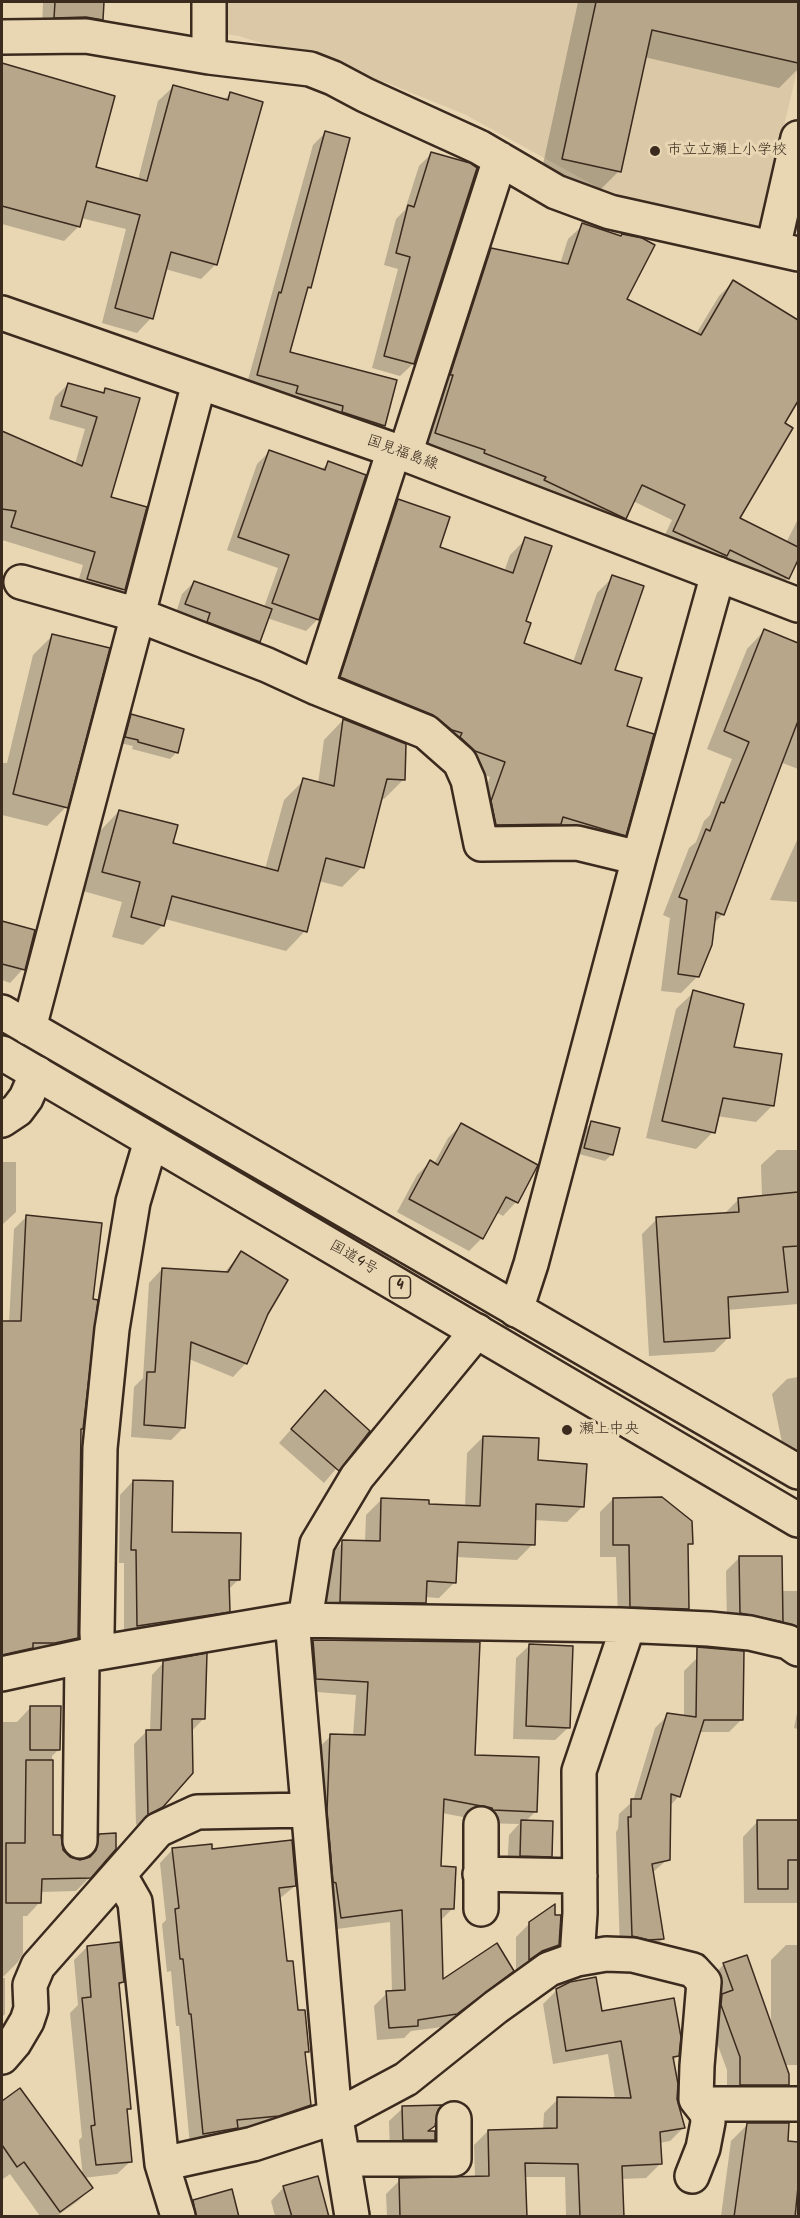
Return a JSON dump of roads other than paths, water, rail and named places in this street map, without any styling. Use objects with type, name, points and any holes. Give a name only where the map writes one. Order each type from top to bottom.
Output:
[{"type":"main road","points":[[209,2],[209,57]]},
{"type":"main road","points":[[2,37],[86,36],[209,57],[310,69],[479,147],[556,192],[610,212],[786,251],[798,138]]},
{"type":"main road","points":[[317,688],[500,159]]},
{"type":"main road","name":"国見福島線","points":[[2,313],[399,452],[798,605]]},
{"type":"main road","points":[[199,383],[138,615],[15,1020],[798,1472]]},
{"type":"main road","points":[[516,1310],[534,1252],[639,858],[718,574]]},
{"type":"main road","points":[[21,582],[138,615],[267,665],[426,732],[460,762],[468,780],[481,844],[577,843],[639,858]]},
{"type":"main road","name":"国道4号","points":[[2,1053],[798,1520]]},
{"type":"main road","points":[[2,1120],[17,1110],[26,1098],[37,1073]]},
{"type":"main road","points":[[80,1841],[90,1655],[97,1633],[100,1448],[112,1329],[133,1202],[151,1141]]},
{"type":"main road","points":[[352,2217],[335,2117],[308,1810],[298,1620],[317,1544],[357,1477],[477,1331]]},
{"type":"main road","points":[[2,1674],[90,1655],[298,1620],[628,1626],[750,1633],[788,1641],[798,1649]]},
{"type":"main road","points":[[578,1959],[579,1771],[628,1626]]},
{"type":"main road","points":[[2,2057],[14,2043],[27,2021],[31,2009],[30,1985],[38,1966],[158,1830],[197,1812],[308,1810]]},
{"type":"main road","points":[[481,1824],[481,1909]]},
{"type":"main road","points":[[119,1874],[135,1902],[162,2164],[178,2217]]},
{"type":"main road","points":[[480,1874],[580,1876]]},
{"type":"main road","points":[[162,2164],[253,2144],[335,2117],[406,2079],[496,2007],[549,1969],[578,1959],[606,1954],[633,1955],[693,1970],[704,1982],[696,2099],[707,2113],[708,2122],[703,2148],[692,2176]]},
{"type":"main road","points":[[700,2104],[798,2104]]},
{"type":"main road","points":[[343,2159],[454,2159],[454,2119]]},
{"type":"place","name":"市立立瀬上小学校","points":[[655,151]]},
{"type":"place","name":"瀬上中央","points":[[567,1430]]}]
